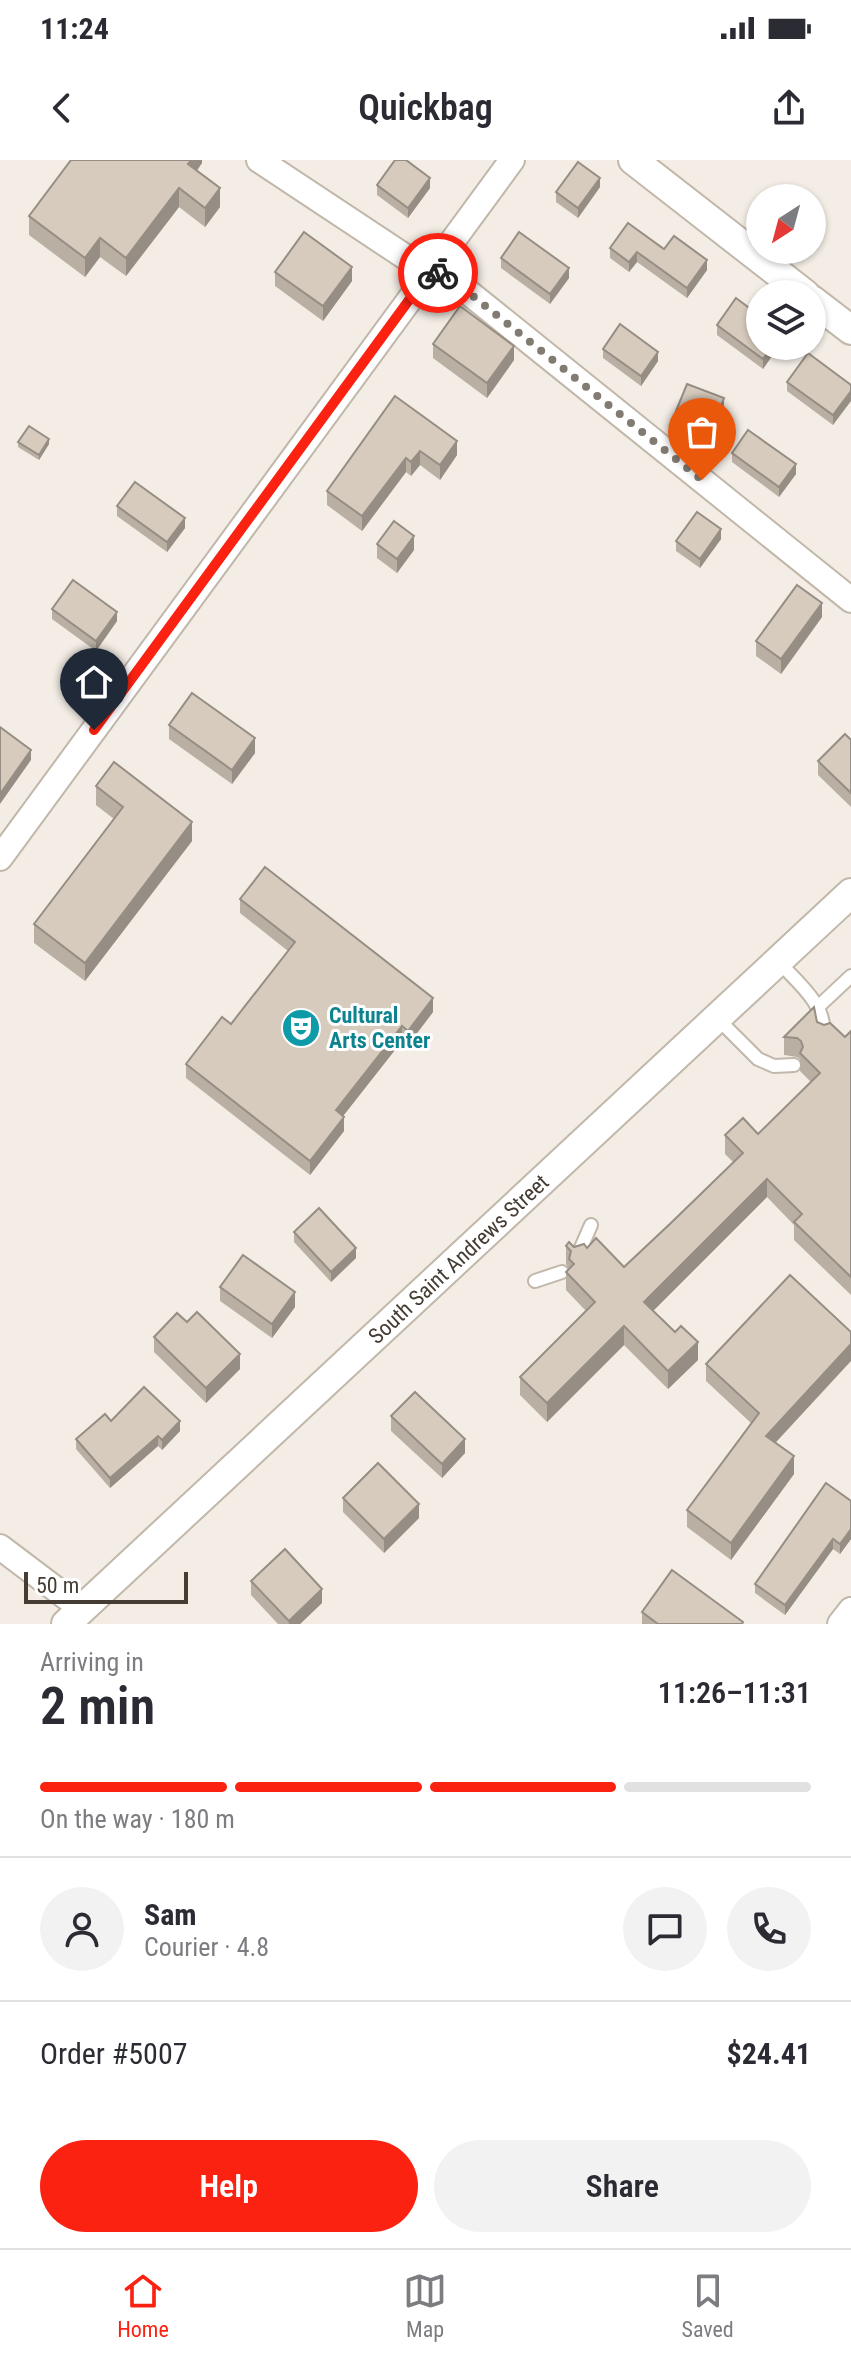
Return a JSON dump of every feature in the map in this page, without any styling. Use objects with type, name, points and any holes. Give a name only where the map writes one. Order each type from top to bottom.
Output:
[{"type":"street","points":[[259,160],[407,258],[453,280],[851,600]]},
{"type":"street","points":[[0,858],[512,160]]},
{"type":"street","points":[[633,160],[787,280]]},
{"type":"street","points":[[826,311],[851,330]]},
{"type":"street","name":"South Saint Andrews Street","points":[[74,1617],[851,893]]},
{"type":"street","points":[[0,1547],[74,1617]]},
{"type":"street","points":[[840,1624],[851,1610]]},
{"type":"lane","points":[[778,961],[819,1006],[825,1022],[824,1035]]},
{"type":"lane","points":[[819,1006],[851,976]]},
{"type":"lane","points":[[717,1018],[758,1059],[774,1066],[794,1065]]},
{"type":"lane","points":[[577,1257],[591,1225]]},
{"type":"lane","points":[[535,1281],[562,1272]]},
{"type":"building","points":[[71,160],[191,160],[188,164],[220,188],[205,208],[179,188],[126,258],[100,238],[85,258],[29,216]]},
{"type":"building","points":[[395,160],[406,160],[430,178],[408,208],[377,185]]},
{"type":"building","points":[[578,162],[600,178],[578,208],[556,192]]},
{"type":"building","points":[[628,223],[664,249],[674,236],[707,260],[687,288],[637,252],[629,262],[610,248]]},
{"type":"building","points":[[304,232],[352,267],[323,306],[275,272]]},
{"type":"building","points":[[519,232],[569,268],[550,294],[501,258]]},
{"type":"building","points":[[736,298],[746,306],[746,346],[717,325]]},
{"type":"building","points":[[460,306],[514,346],[487,383],[433,344]]},
{"type":"building","points":[[620,324],[658,352],[641,376],[603,349]]},
{"type":"building","points":[[803,360],[817,360],[851,385],[851,391],[833,415],[787,382]]},
{"type":"building","points":[[687,384],[724,398],[713,426],[676,411]]},
{"type":"building","points":[[395,396],[457,441],[440,465],[420,451],[411,462],[406,458],[362,516],[327,491]]},
{"type":"building","points":[[29,426],[49,439],[39,455],[18,442]]},
{"type":"building","points":[[748,430],[796,464],[779,487],[732,453]]},
{"type":"building","points":[[135,482],[185,518],[167,542],[117,506]]},
{"type":"building","points":[[697,512],[721,529],[700,559],[676,541]]},
{"type":"building","points":[[394,521],[414,536],[397,559],[377,544]]},
{"type":"building","points":[[73,580],[117,612],[96,641],[52,609]]},
{"type":"building","points":[[797,585],[822,603],[781,659],[756,641]]},
{"type":"building","points":[[192,693],[255,738],[232,770],[169,725]]},
{"type":"building","points":[[0,727],[31,750],[0,794]]},
{"type":"building","points":[[845,734],[851,740],[851,793],[818,761]]},
{"type":"building","points":[[114,762],[192,822],[85,963],[34,924],[123,807],[96,786]]},
{"type":"building","name":"Cultural Arts Center","points":[[265,867],[433,998],[408,1031],[402,1026],[336,1110],[344,1117],[310,1161],[186,1064],[222,1017],[231,1024],[295,942],[240,899]]},
{"type":"building","points":[[814,1007],[817,1022],[824,1025],[830,1023],[845,1037],[851,1031],[851,1277],[794,1222],[802,1214],[767,1179],[644,1302],[675,1332],[681,1326],[698,1342],[668,1371],[624,1326],[547,1403],[520,1377],[595,1302],[566,1272],[574,1264],[569,1259],[571,1251],[566,1246],[569,1242],[574,1247],[584,1244],[587,1248],[596,1238],[624,1267],[672,1222],[743,1153],[725,1135],[743,1118],[758,1134],[820,1073],[800,1053],[803,1047],[801,1041],[784,1037]]},
{"type":"building","points":[[319,1208],[356,1248],[331,1272],[294,1232]]},
{"type":"building","points":[[243,1255],[295,1292],[272,1324],[220,1287]]},
{"type":"building","points":[[790,1275],[851,1332],[851,1344],[766,1436],[794,1456],[731,1543],[687,1510],[759,1413],[706,1364]]},
{"type":"building","points":[[197,1312],[240,1354],[206,1388],[154,1337],[177,1313],[187,1322]]},
{"type":"building","points":[[144,1387],[180,1421],[162,1440],[158,1436],[110,1478],[76,1439],[105,1414],[111,1421]]},
{"type":"building","points":[[415,1392],[465,1439],[442,1464],[391,1416]]},
{"type":"building","points":[[378,1463],[419,1504],[384,1539],[343,1498]]},
{"type":"building","points":[[826,1483],[851,1501],[851,1529],[840,1544],[833,1539],[785,1605],[755,1584]]},
{"type":"building","points":[[285,1549],[322,1589],[289,1621],[251,1581]]},
{"type":"building","points":[[672,1570],[742,1624],[658,1624],[642,1612]]},
{"type":"way so far","points":[[438,273],[453,280],[702,480]]},
{"type":"place","name":"Cultural Arts Center","points":[[301,1028]]},
{"type":"route","points":[[94,730],[431,270],[438,273]]}]
